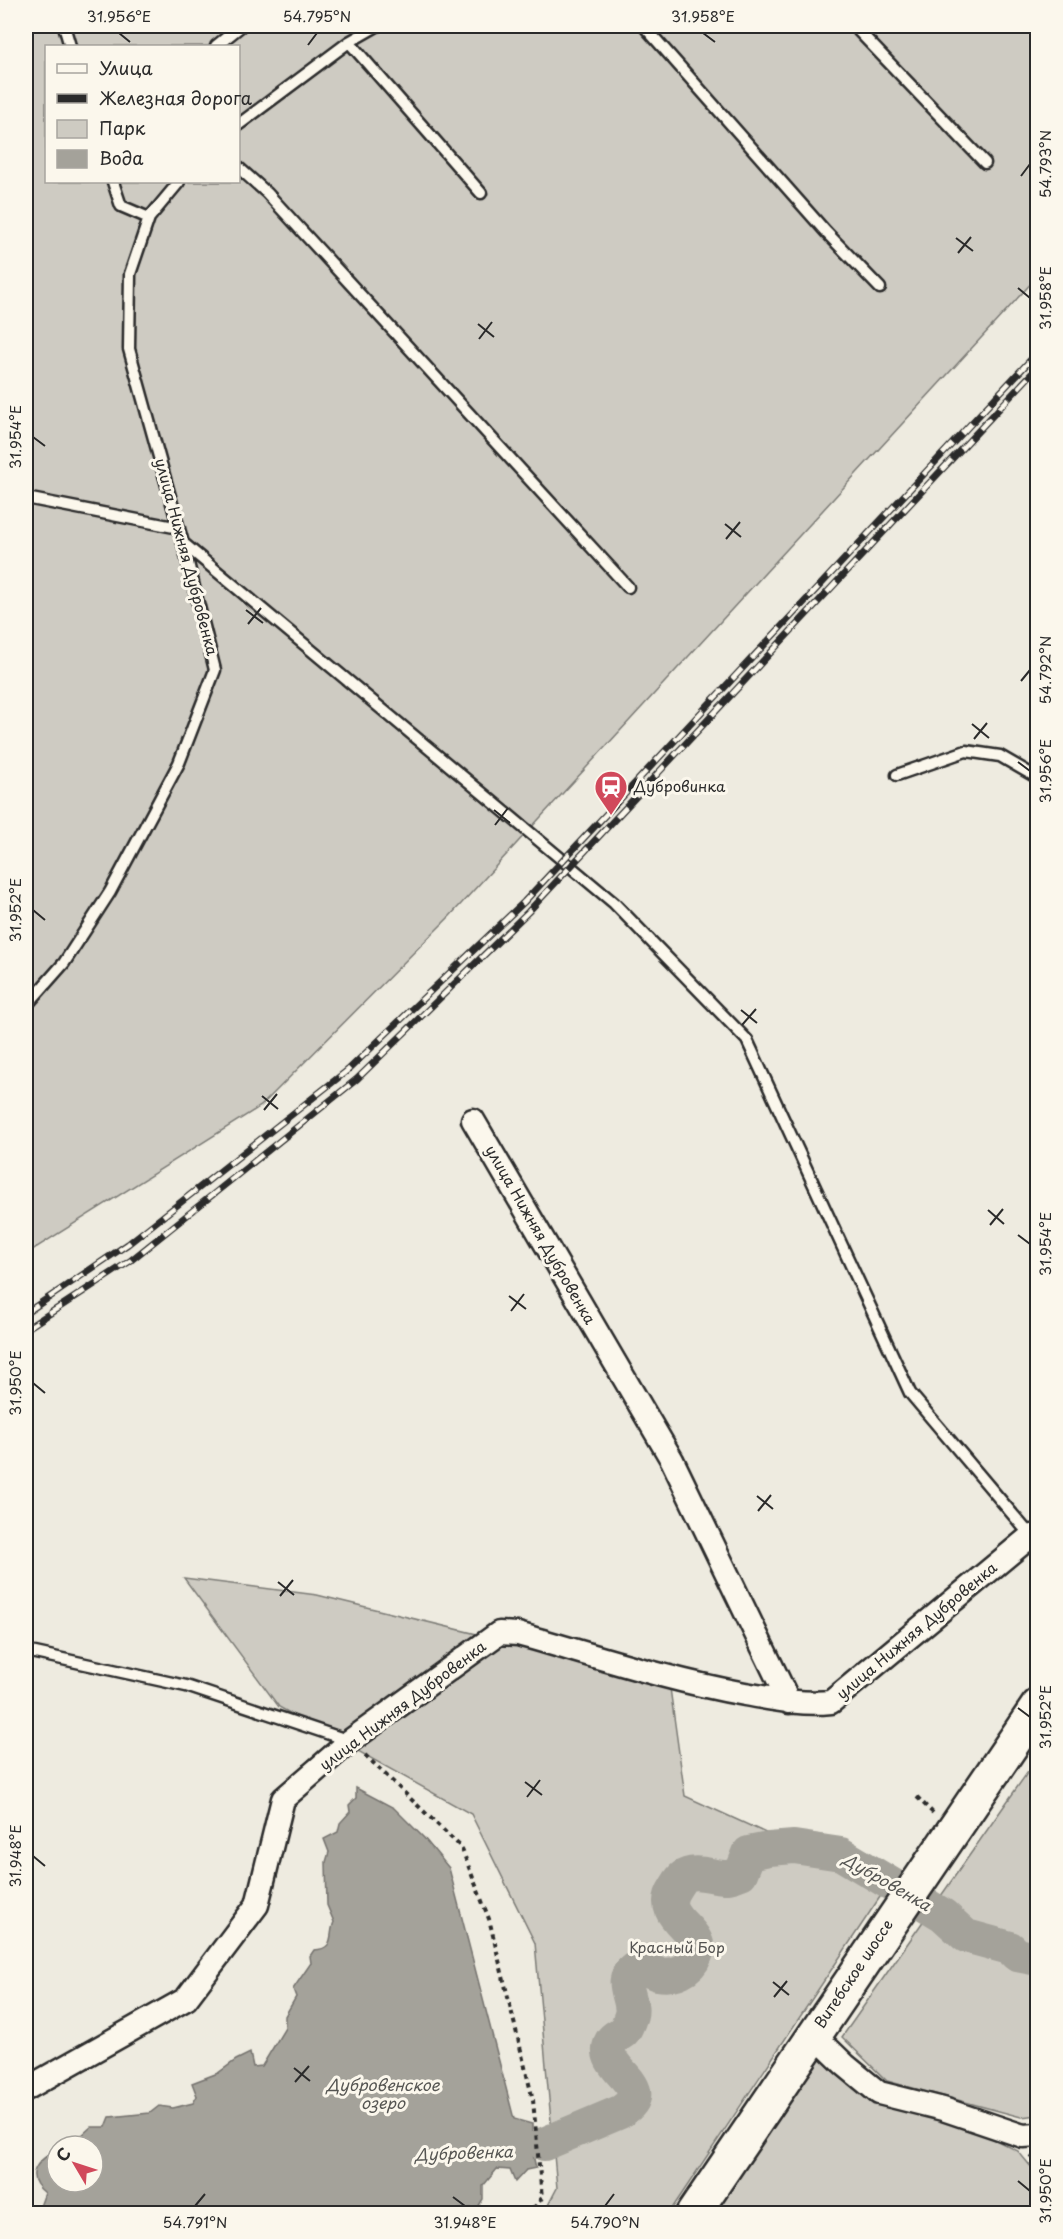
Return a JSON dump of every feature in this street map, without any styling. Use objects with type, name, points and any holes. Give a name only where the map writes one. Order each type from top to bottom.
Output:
[{"type":"main road","name":"Витебское шоссе","points":[[693,2214],[843,1992],[950,1813],[1038,1707]]},
{"type":"street","name":"улица Нижняя Дубровенка","points":[[473,1120],[672,1460],[789,1702]]},
{"type":"street","name":"улица Нижняя Дубровенка","points":[[26,2089],[186,1999],[257,1905],[283,1798],[350,1741],[499,1634],[518,1634],[700,1686],[789,1702],[808,1704],[831,1702],[1034,1537]]},
{"type":"street","points":[[813,2034],[844,2065],[879,2093],[943,2109],[1023,2136],[1038,2135]]},
{"type":"lane","points":[[64,26],[70,45]]},
{"type":"lane","points":[[217,45],[241,26]]},
{"type":"lane","points":[[240,124],[349,42],[377,26]]},
{"type":"lane","points":[[644,26],[826,232],[880,288]]},
{"type":"lane","points":[[854,26],[985,163]]},
{"type":"lane","points":[[349,42],[481,193]]},
{"type":"lane","points":[[240,169],[267,193],[628,588]]},
{"type":"lane","points":[[113,183],[121,206],[149,218]]},
{"type":"lane","name":"улица Нижняя Дубровенка","points":[[26,1006],[64,963],[110,892],[179,764],[215,670],[179,528],[129,349],[130,274],[149,218],[178,183]]},
{"type":"lane","points":[[26,498],[179,528]]},
{"type":"lane","points":[[183,543],[614,903],[747,1040],[910,1393],[1034,1537]]},
{"type":"lane","points":[[897,775],[966,751],[1000,756],[1038,778]]},
{"type":"lane","points":[[26,1651],[186,1686],[350,1741]]},
{"type":"path","points":[[350,1741],[461,1847],[489,1919],[533,2100],[542,2198],[529,2214]]},
{"type":"path","points":[[917,1797],[950,1813]]},
{"type":"green space","points":[[26,26],[1037,26],[1037,277],[450,916],[261,1106],[26,1254]]},
{"type":"green space","name":"Красный Бор","points":[[184,1578],[317,1595],[669,1681],[685,1796],[886,1888],[669,2213],[544,2213],[557,2188],[535,1943],[471,1814],[279,1707]]},
{"type":"green space","points":[[1037,1759],[1038,2115],[1021,2117],[887,2081],[842,2037]]},
{"type":"green space","points":[[816,2046],[869,2099],[959,2122],[1018,2151],[1037,2174],[1037,2213],[705,2214]]},
{"type":"water","name":"Дубровенское озеро","points":[[356,1788],[394,1808],[424,1838],[449,1868],[514,2119],[532,2124],[532,2150],[536,2168],[526,2170],[515,2182],[510,2170],[497,2169],[483,2186],[483,2199],[478,2207],[431,2213],[32,2213],[39,2209],[45,2193],[105,2194],[105,2134],[83,2134],[91,2127],[106,2127],[110,2117],[150,2113],[159,2106],[173,2108],[193,2103],[197,2096],[192,2083],[218,2073],[250,2053],[253,2067],[262,2066],[285,2028],[285,2016],[296,1997],[293,1989],[311,1963],[310,1956],[314,1950],[326,1947],[330,1940],[334,1922],[327,1905],[326,1862],[329,1852],[324,1839],[338,1832],[340,1823],[350,1812],[349,1805],[356,1798]]},
{"type":"water","name":"Дубровенское озеро","points":[[44,2158],[45,2193],[38,2186],[34,2174],[35,2169]]},
{"type":"waterway","name":"Дубровенка","points":[[544,2144],[620,2112],[631,2103],[634,2095],[632,2087],[613,2062],[609,2054],[610,2044],[623,2032],[631,2015],[627,1985],[629,1974],[640,1966],[658,1974],[675,1973],[690,1965],[696,1955],[697,1946],[694,1938],[675,1916],[670,1899],[682,1878],[688,1874],[730,1877],[741,1873],[749,1853],[769,1849],[794,1847],[841,1854],[943,1915],[966,1936],[1010,1948],[1017,1955],[1038,1959]]},
{"type":"railway","points":[[26,1313],[128,1244],[348,1070],[524,902],[1038,352]]},
{"type":"railway","points":[[26,1329],[130,1261],[357,1079],[528,912],[1038,367]]},
{"type":"place","name":"Дубровинка","points":[[611,816]]}]
